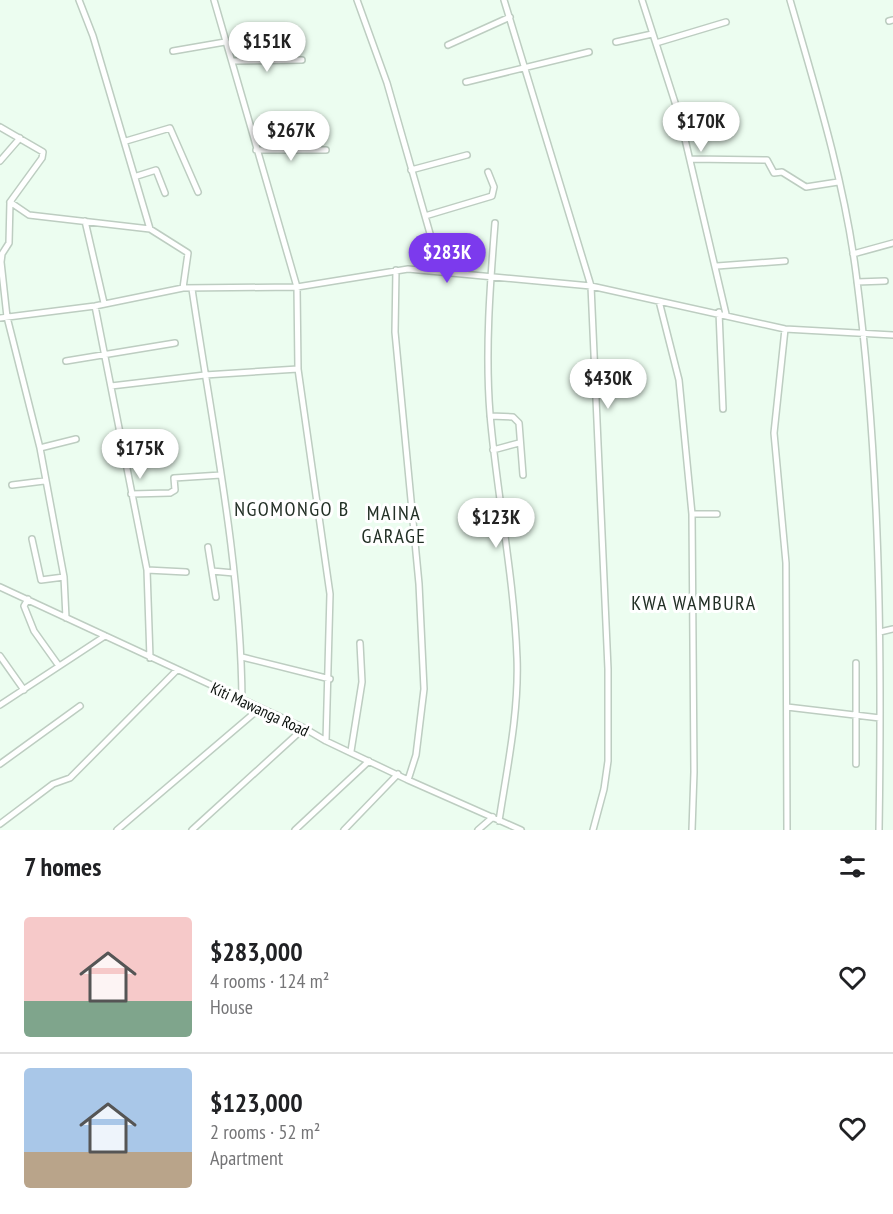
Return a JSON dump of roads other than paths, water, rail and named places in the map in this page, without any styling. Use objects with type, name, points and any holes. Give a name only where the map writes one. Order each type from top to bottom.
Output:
[{"type":"street","points":[[78,0],[93,36],[137,176],[150,229]]},
{"type":"street","points":[[214,0],[297,287],[298,369],[330,594],[330,679],[326,741]]},
{"type":"street","points":[[357,0],[387,83],[441,272]]},
{"type":"street","points":[[504,0],[526,66],[591,286],[608,669],[608,761],[604,789],[593,830]]},
{"type":"street","points":[[642,0],[691,159],[726,314]]},
{"type":"street","points":[[790,0],[825,116],[853,254],[877,539],[880,632],[879,830]]},
{"type":"street","points":[[448,45],[510,17]]},
{"type":"street","points":[[656,43],[726,22]]},
{"type":"street","points":[[616,42],[652,34]]},
{"type":"street","points":[[173,51],[225,42]]},
{"type":"street","points":[[466,82],[589,52]]},
{"type":"street","points":[[232,61],[302,60]]},
{"type":"street","points":[[0,127],[40,150],[43,156],[10,202],[9,243],[1,258],[3,318],[40,448],[44,481],[64,577],[66,618]]},
{"type":"street","points":[[126,141],[170,128],[198,192]]},
{"type":"street","points":[[0,161],[20,138]]},
{"type":"street","points":[[256,150],[326,150]]},
{"type":"street","points":[[411,170],[466,155]]},
{"type":"street","points":[[691,159],[767,160],[774,173],[782,172],[806,187],[838,182]]},
{"type":"street","points":[[137,176],[156,170],[165,193]]},
{"type":"street","points":[[425,216],[492,196],[494,187],[488,172]]},
{"type":"street","points":[[10,202],[29,215],[150,229],[188,253],[183,288]]},
{"type":"street","points":[[85,221],[104,303]]},
{"type":"street","points":[[495,223],[490,278],[490,416],[511,577],[517,660],[516,709],[499,821]]},
{"type":"street","points":[[853,254],[893,243]]},
{"type":"street","points":[[717,266],[785,261]]},
{"type":"street","points":[[3,318],[95,306],[183,288],[297,287],[396,270],[591,286],[719,312],[785,329],[861,331],[893,335]]},
{"type":"street","points":[[396,270],[395,332],[419,584],[424,689],[416,754],[408,780]]},
{"type":"street","points":[[856,282],[885,281]]},
{"type":"street","points":[[192,289],[234,573],[242,657],[242,701]]},
{"type":"street","points":[[659,301],[677,366],[692,514],[694,772],[692,830]]},
{"type":"street","points":[[95,306],[147,570],[150,658]]},
{"type":"street","points":[[719,312],[723,409]]},
{"type":"street","points":[[785,329],[774,433],[786,563],[787,830]]},
{"type":"street","points":[[66,361],[175,343]]},
{"type":"street","points":[[111,386],[205,375],[298,369]]},
{"type":"street","points":[[490,416],[516,419],[520,427],[519,443],[523,475]]},
{"type":"street","points":[[40,448],[76,439]]},
{"type":"street","points":[[493,450],[519,443]]},
{"type":"street","points":[[131,494],[173,492],[174,478],[220,475]]},
{"type":"street","points":[[12,485],[44,481]]},
{"type":"street","points":[[692,514],[717,514]]},
{"type":"street","points":[[32,539],[41,580],[64,577]]},
{"type":"street","points":[[208,547],[216,597]]},
{"type":"street","points":[[147,570],[186,572]]},
{"type":"street","points":[[212,572],[234,573]]},
{"type":"street","name":"Kiti Mawanga Road","points":[[2,590],[28,599],[259,709],[304,728],[408,780],[521,830]]},
{"type":"street","points":[[28,599],[24,606],[34,631],[59,666]]},
{"type":"street","points":[[880,632],[893,629]]},
{"type":"street","points":[[0,705],[105,636]]},
{"type":"street","points":[[351,751],[362,682],[360,643]]},
{"type":"street","points":[[0,656],[24,690]]},
{"type":"street","points":[[242,657],[330,679]]},
{"type":"street","points":[[856,663],[858,715],[856,764]]},
{"type":"street","points":[[0,824],[52,784],[70,778],[177,670]]},
{"type":"street","points":[[0,764],[80,706]]},
{"type":"street","points":[[787,707],[880,718]]},
{"type":"street","points":[[117,830],[259,709]]},
{"type":"street","points":[[192,830],[304,728]]},
{"type":"street","points":[[295,830],[369,761]]},
{"type":"street","points":[[344,830],[398,774]]},
{"type":"street","points":[[478,830],[493,817]]},
{"type":"street","points":[[351,823],[353,830]]},
{"type":"district","name":"NGOMONGO B","points":[[292,509]]},
{"type":"district","name":"MAINA GARAGE","points":[[394,524]]},
{"type":"district","name":"KWA WAMBURA","points":[[694,603]]}]
